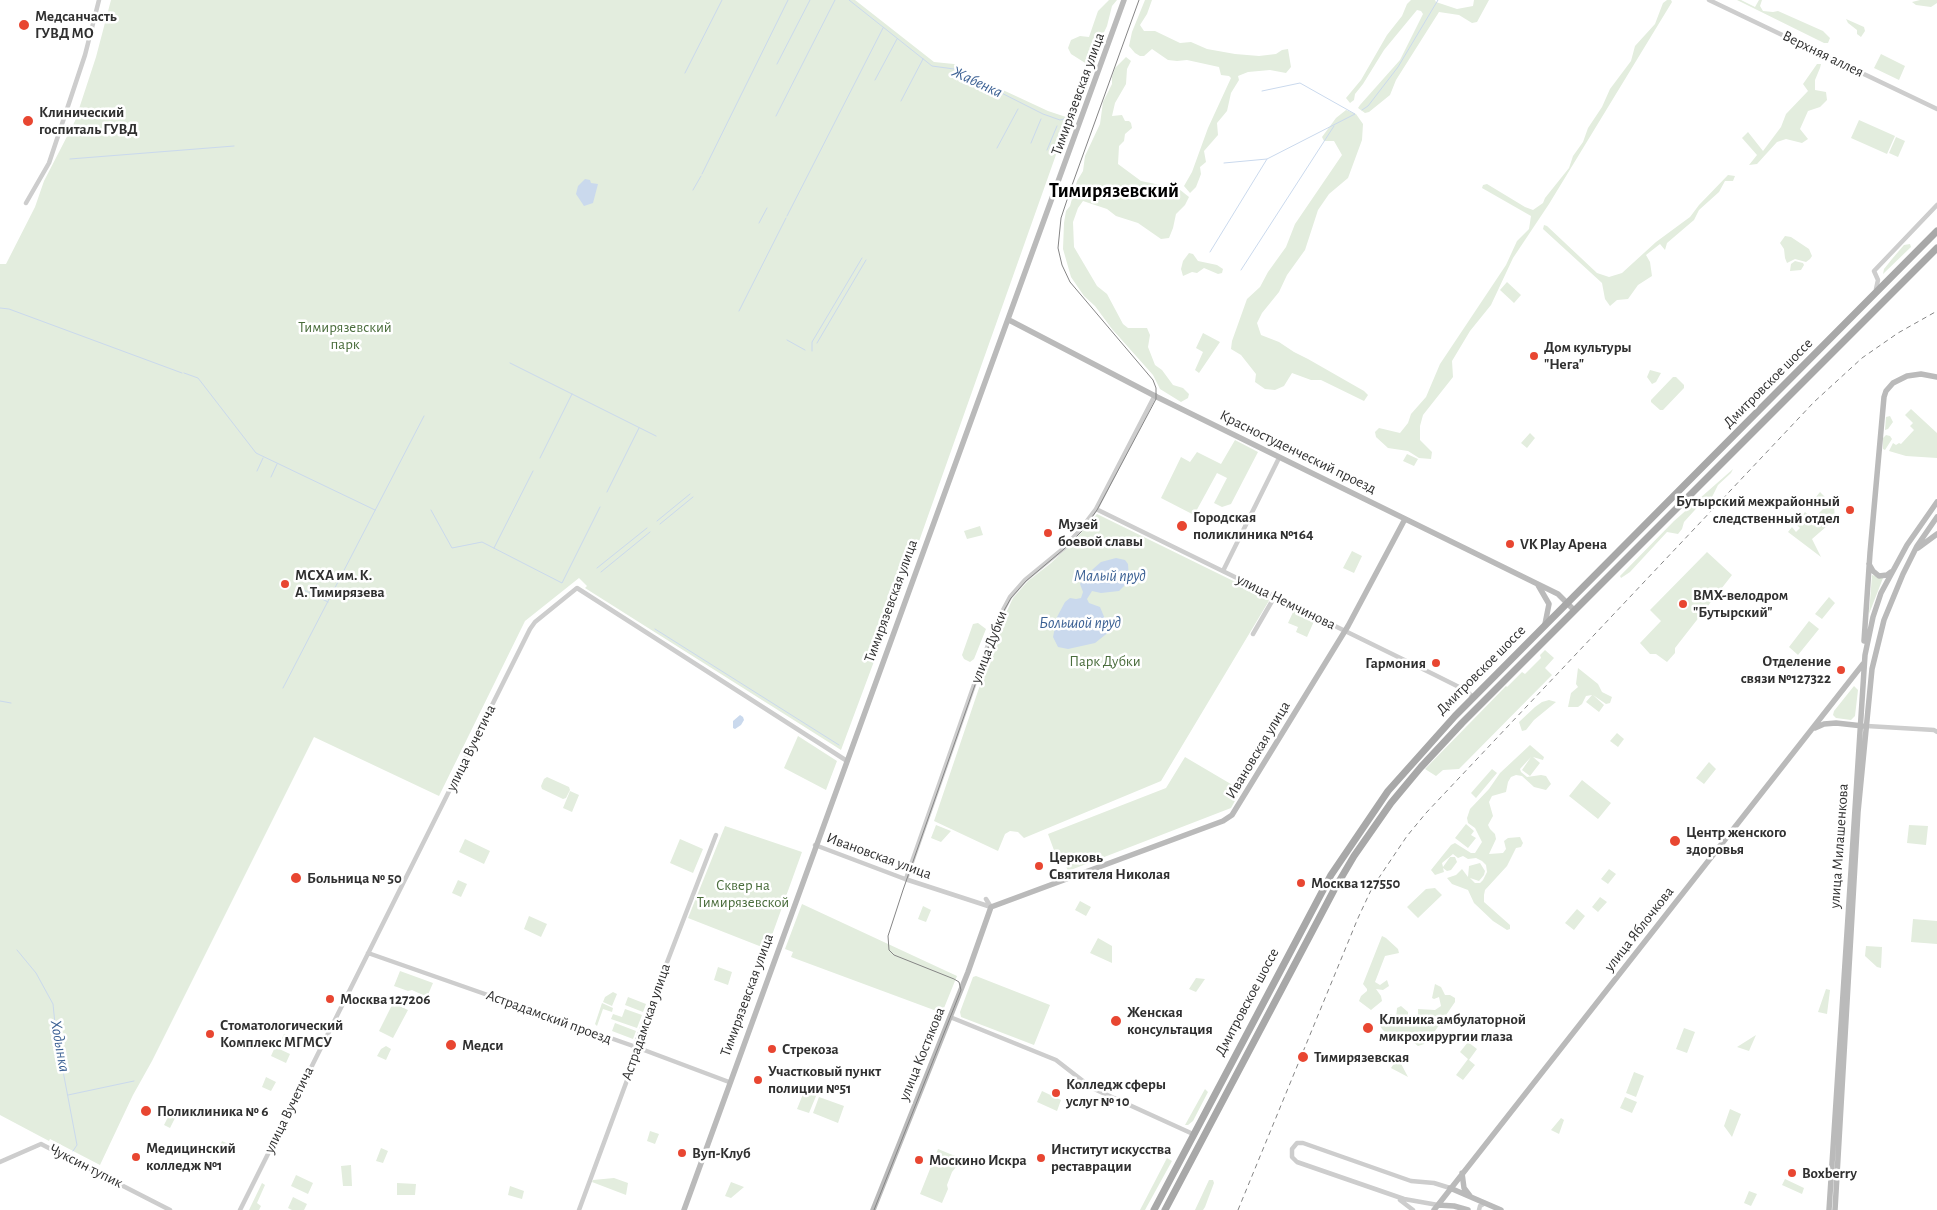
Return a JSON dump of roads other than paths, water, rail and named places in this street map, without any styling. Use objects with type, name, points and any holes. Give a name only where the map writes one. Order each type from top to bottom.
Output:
[{"type":"main road","name":"Дмитровское шоссе","points":[[1154,1210],[1284,962],[1345,852],[1388,791],[1473,697],[1937,231]]},
{"type":"main road","name":"Дмитровское шоссе","points":[[1165,1210],[1314,927],[1354,856],[1391,803],[1421,766],[1574,610],[1937,248]]},
{"type":"street","points":[[26,203],[49,163],[85,55],[99,0]]},
{"type":"street","name":"Тимирязевская улица","points":[[684,1210],[1124,0]]},
{"type":"street","name":"Верхняя аллея","points":[[1709,0],[1937,109]]},
{"type":"street","points":[[1874,294],[1878,280],[1874,271],[1937,205]]},
{"type":"street","name":"Красностуденческий проезд","points":[[1009,320],[1155,395],[1558,594],[1574,610]]},
{"type":"street","points":[[1865,656],[1869,563],[1882,403],[1886,391],[1896,381],[1907,376],[1921,374],[1937,377]]},
{"type":"street","name":"улица Дубки","points":[[906,879],[995,625],[1010,597],[1026,580],[1064,548],[1096,509],[1155,395]]},
{"type":"street","points":[[1223,571],[1278,460]]},
{"type":"street","name":"улица Милашенкова","points":[[1829,1210],[1865,656],[1873,617],[1882,593],[1907,545],[1937,502]]},
{"type":"street","name":"улица Немчинова","points":[[1096,509],[1465,690],[1473,697]]},
{"type":"street","name":"улица Милашенкова","points":[[1835,1210],[1858,812],[1871,677],[1884,620],[1910,558],[1937,517]]},
{"type":"street","name":"Ивановская улица","points":[[815,846],[991,907],[1228,818],[1236,811],[1345,631],[1405,519]]},
{"type":"street","points":[[1910,558],[1924,543],[1937,534]]},
{"type":"street","points":[[1869,563],[1873,571],[1879,576],[1887,575],[1894,569]]},
{"type":"street","points":[[1537,584],[1550,604],[1545,625]]},
{"type":"street","name":"улица Вучетича","points":[[240,1210],[530,629],[535,622],[577,588],[847,761]]},
{"type":"street","points":[[1253,634],[1275,596]]},
{"type":"street","name":"улица Яблочкова","points":[[1436,1208],[1864,663]]},
{"type":"street","points":[[1853,678],[1863,675],[1871,677]]},
{"type":"street","points":[[1829,709],[1829,718],[1836,724]]},
{"type":"street","points":[[1812,730],[1824,724],[1836,724],[1934,730],[1937,732]]},
{"type":"street","name":"Астрадамская улица","points":[[578,1210],[636,1056],[640,1032],[716,835]]},
{"type":"street","points":[[986,899],[991,907]]},
{"type":"street","name":"улица Костякова","points":[[874,1210],[968,972],[991,907]]},
{"type":"street","name":"Астрадамский проезд","points":[[368,953],[636,1047],[729,1082]]},
{"type":"street","points":[[950,1017],[1056,1060],[1092,1088],[1194,1134]]},
{"type":"street","points":[[1468,1210],[1454,1206],[1436,1208],[1392,1195],[1297,1162],[1292,1157],[1292,1149],[1297,1143],[1302,1143],[1411,1181],[1434,1183],[1450,1188],[1501,1210]]},
{"type":"street","name":"Чуксин тупик","points":[[0,1162],[41,1144],[170,1210]]},
{"type":"street","points":[[1462,1173],[1464,1188],[1471,1197]]},
{"type":"street","points":[[1392,1195],[1413,1210]]},
{"type":"street","points":[[1479,1210],[1480,1206],[1485,1203]]},
{"type":"water","points":[[585,179],[590,180],[591,183],[598,184],[593,203],[584,206],[576,194],[578,186]]},
{"type":"water","name":"Большой пруд","points":[[1116,558],[1125,560],[1128,564],[1129,578],[1125,585],[1119,591],[1101,593],[1092,591],[1087,599],[1089,603],[1100,607],[1110,625],[1110,631],[1095,643],[1068,649],[1058,647],[1053,637],[1057,617],[1065,602],[1070,598],[1081,598],[1083,592],[1080,584],[1084,577],[1101,562]]},
{"type":"water","points":[[740,715],[744,720],[735,729],[733,728],[733,721]]},
{"type":"waterway","points":[[685,73],[722,0]]},
{"type":"waterway","points":[[702,174],[788,0]]},
{"type":"waterway","points":[[777,64],[810,0]]},
{"type":"waterway","points":[[776,116],[835,0]]},
{"type":"waterway","name":"Жабенка","points":[[849,0],[932,66],[954,69],[1043,114],[1060,120],[1064,119]]},
{"type":"waterway","points":[[1362,110],[1368,106],[1398,67],[1438,0]]},
{"type":"waterway","points":[[787,216],[883,28]]},
{"type":"waterway","points":[[875,80],[897,39]]},
{"type":"waterway","points":[[901,101],[923,59]]},
{"type":"waterway","points":[[1224,163],[1267,159],[1355,114],[1300,83],[1262,91]]},
{"type":"waterway","points":[[997,148],[1018,109]]},
{"type":"waterway","points":[[1031,143],[1041,119]]},
{"type":"waterway","points":[[1047,150],[1057,126]]},
{"type":"waterway","points":[[1241,270],[1334,126]]},
{"type":"waterway","points":[[70,159],[234,146]]},
{"type":"waterway","points":[[1210,252],[1267,159]]},
{"type":"waterway","points":[[693,190],[701,176]]},
{"type":"waterway","points":[[759,223],[767,208]]},
{"type":"waterway","points":[[739,311],[786,218]]},
{"type":"waterway","points":[[812,351],[812,342],[862,258]]},
{"type":"waterway","points":[[817,343],[866,260]]},
{"type":"waterway","points":[[0,308],[9,309],[182,373]]},
{"type":"waterway","points":[[787,340],[805,350]]},
{"type":"waterway","points":[[510,363],[656,436]]},
{"type":"waterway","points":[[184,373],[198,378],[256,453],[375,510]]},
{"type":"waterway","points":[[540,458],[572,394]]},
{"type":"waterway","points":[[283,688],[424,416]]},
{"type":"waterway","points":[[607,492],[639,428]]},
{"type":"waterway","points":[[257,471],[263,458]]},
{"type":"waterway","points":[[271,477],[277,464]]},
{"type":"waterway","points":[[494,548],[533,471]]},
{"type":"waterway","points":[[657,521],[690,494]]},
{"type":"waterway","points":[[660,524],[693,497]]},
{"type":"waterway","points":[[431,510],[452,548],[482,542],[562,583],[600,507]]},
{"type":"waterway","points":[[597,568],[647,528]]},
{"type":"waterway","points":[[601,572],[650,532]]},
{"type":"waterway","points":[[304,590],[328,602]]},
{"type":"waterway","points":[[655,629],[839,745]]},
{"type":"waterway","points":[[0,701],[11,703]]},
{"type":"waterway","name":"Ходынка","points":[[17,950],[36,973],[53,1004],[56,1034],[77,1145],[73,1151]]},
{"type":"waterway","points":[[68,1095],[134,1081]]},
{"type":"tram line","points":[[874,1210],[961,990],[959,982],[954,979],[894,955],[889,950],[888,936],[903,890],[996,625],[1011,598],[1026,581],[1082,531],[1097,510],[1156,399],[1156,388],[1153,380],[1070,282],[1062,265],[1058,248],[1061,218],[1139,0]]},
{"type":"railway","points":[[1238,1210],[1358,918],[1372,888],[1407,836],[1426,813],[1814,402],[1862,358],[1898,333],[1937,311]]},
{"type":"place","name":"Медсанчасть ГУВД МО","points":[[24,25]]},
{"type":"place","name":"Клинический госпиталь ГУВД","points":[[28,121]]},
{"type":"place","name":"Дом культуры \"Нега\"","points":[[1534,356]]},
{"type":"place","name":"Бутырский межрайонный следственный отдел","points":[[1850,510]]},
{"type":"place","name":"Городская поликлиника №164","points":[[1182,526]]},
{"type":"place","name":"Музей боевой славы","points":[[1048,533]]},
{"type":"place","name":"VK Play Арена","points":[[1510,544]]},
{"type":"place","name":"МСХА им. К. А. Тимирязева","points":[[285,584]]},
{"type":"place","name":"BMX-велодром \"Бутырский\"","points":[[1683,604]]},
{"type":"place","name":"Гармония","points":[[1436,663]]},
{"type":"place","name":"Отделение связи №127322","points":[[1841,670]]},
{"type":"place","name":"Центр женского здоровья","points":[[1675,841]]},
{"type":"place","name":"Церковь Святителя Николая","points":[[1039,866]]},
{"type":"place","name":"Больница № 50","points":[[296,878]]},
{"type":"place","name":"Москва 127550","points":[[1301,883]]},
{"type":"place","name":"Москва 127206","points":[[330,999]]},
{"type":"place","name":"Женская консультация","points":[[1116,1021]]},
{"type":"place","name":"Клиника амбулаторной микрохирургии глаза","points":[[1368,1028]]},
{"type":"place","name":"Стоматологический Комплекс МГМСУ","points":[[210,1034]]},
{"type":"place","name":"Медси","points":[[451,1045]]},
{"type":"place","name":"Стрекоза","points":[[772,1049]]},
{"type":"place","name":"Тимирязевская","points":[[1303,1057]]},
{"type":"place","name":"Участковый пункт полиции №51","points":[[758,1080]]},
{"type":"place","name":"Колледж сферы услуг № 10","points":[[1056,1093]]},
{"type":"place","name":"Поликлиника № 6","points":[[146,1111]]},
{"type":"place","name":"Вуп-Клуб","points":[[682,1153]]},
{"type":"place","name":"Медицинский колледж №1","points":[[136,1157]]},
{"type":"place","name":"Институт искусства реставрации","points":[[1041,1158]]},
{"type":"place","name":"Москино Искра","points":[[919,1160]]},
{"type":"place","name":"Boxberry","points":[[1792,1173]]},
{"type":"district","name":"Тимирязевский","points":[[1114,191]]},
{"type":"park label","name":"Тимирязевский парк","points":[[345,336]]},
{"type":"park label","name":"Парк Дубки","points":[[1105,661]]},
{"type":"park label","name":"Сквер на Тимирязевской","points":[[743,894]]},
{"type":"water label","name":"Малый пруд","points":[[1110,576]]}]
